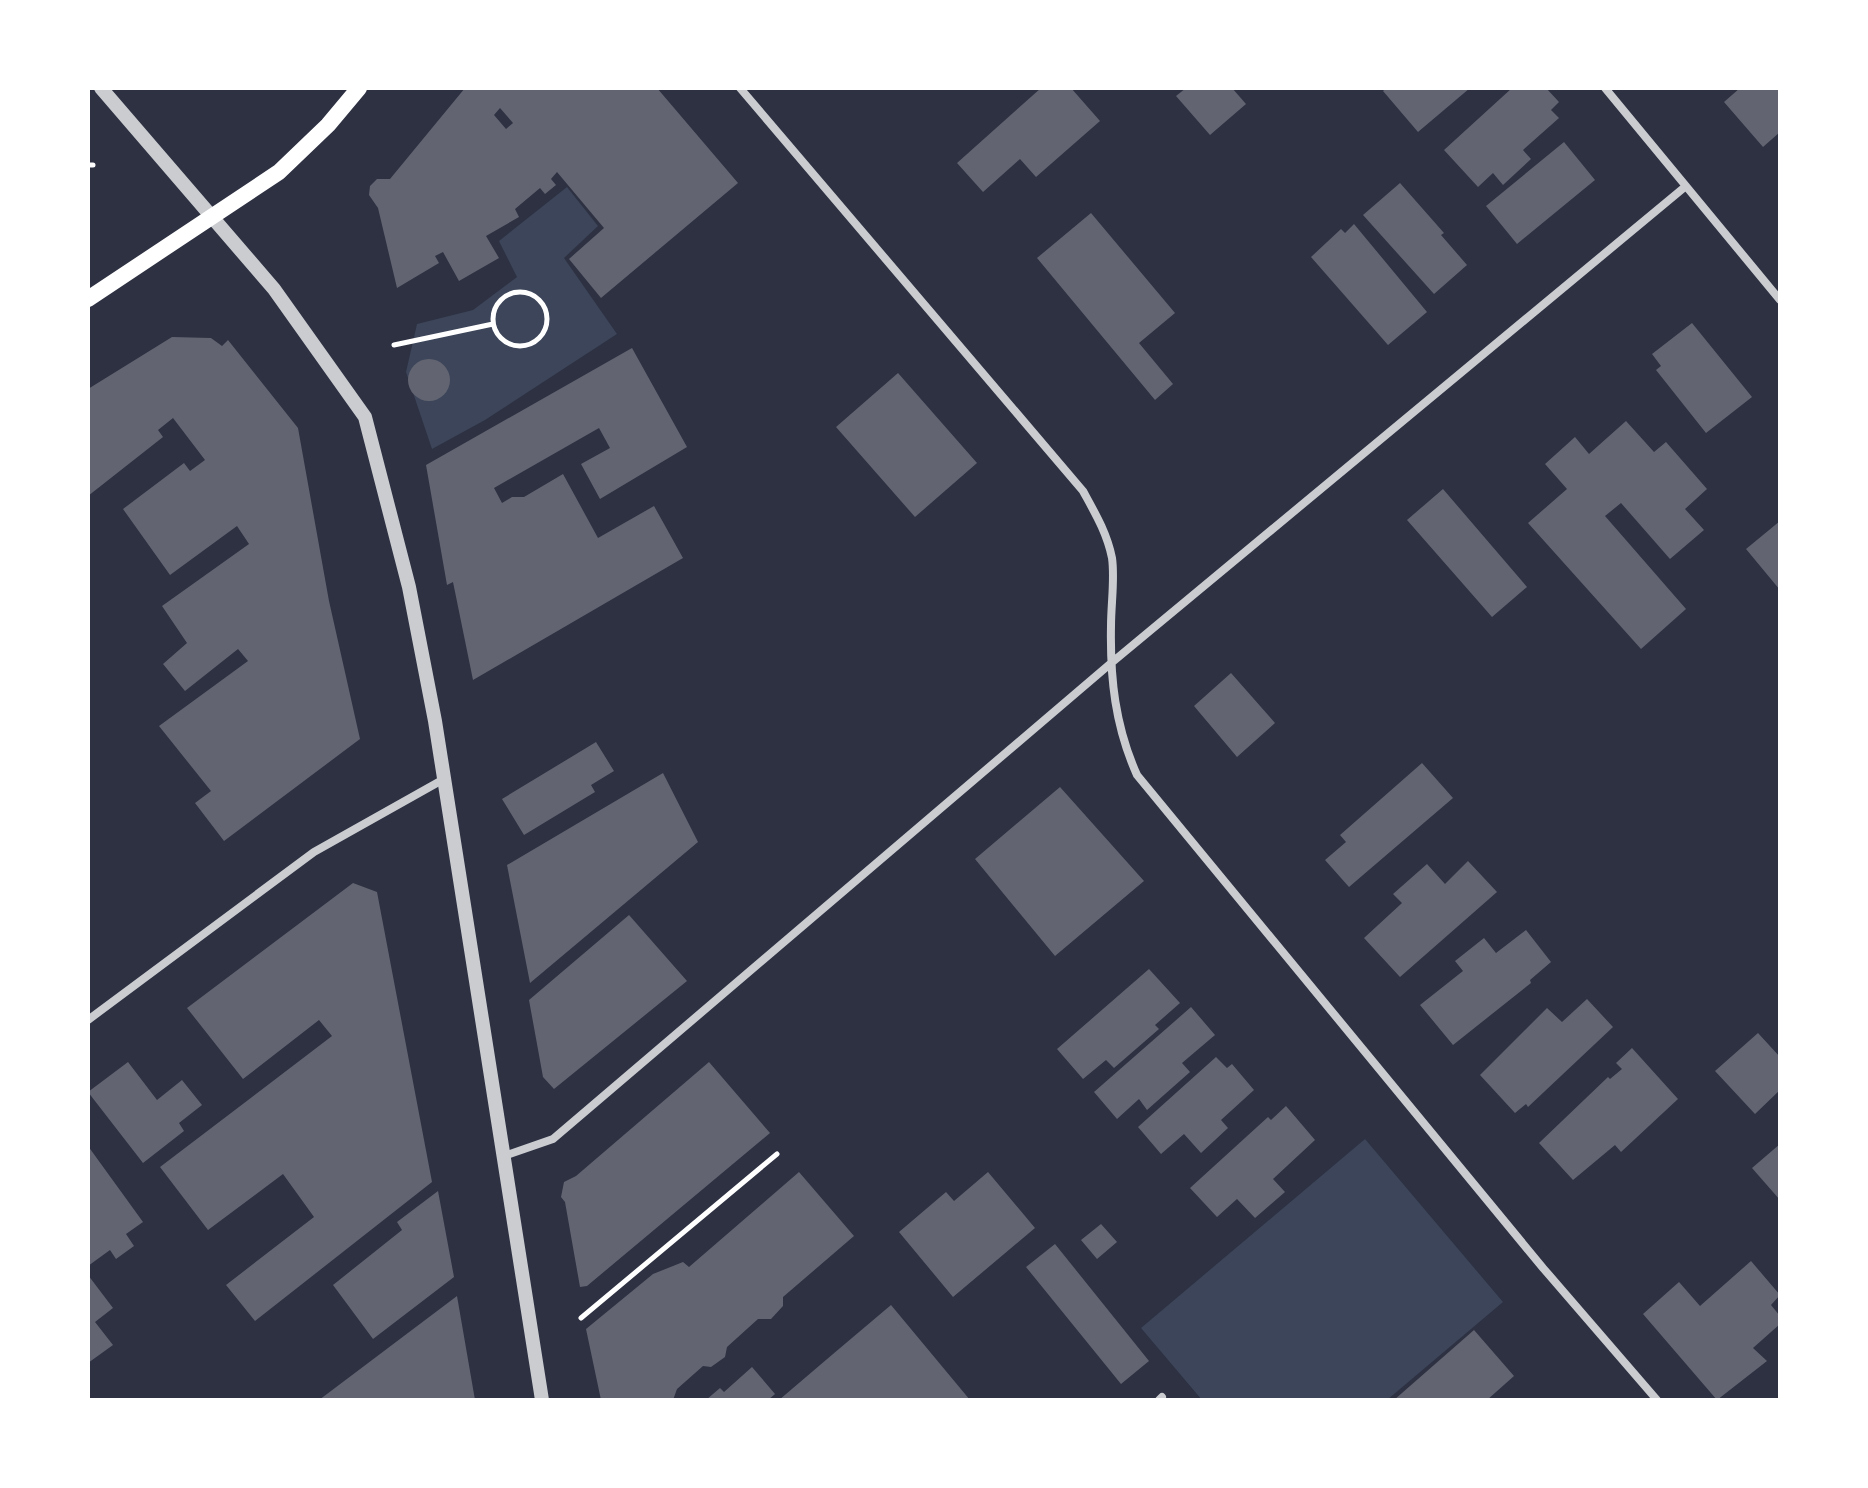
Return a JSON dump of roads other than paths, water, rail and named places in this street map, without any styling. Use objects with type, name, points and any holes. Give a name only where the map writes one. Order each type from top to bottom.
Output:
[{"type":"main road","points":[[88,299],[279,172],[328,125],[359,88]]},
{"type":"street","points":[[101,88],[274,289],[365,417],[409,587],[445,778],[542,1400]]},
{"type":"street","points":[[740,88],[1083,491],[1103,527],[1112,560],[1110,664],[1120,730],[1137,775],[1543,1268],[1657,1400]]},
{"type":"street","points":[[1605,88],[1780,300]]},
{"type":"street","points":[[504,1156],[553,1139],[1110,664],[1686,186]]},
{"type":"street","points":[[88,1020],[314,852],[445,778]]}]
